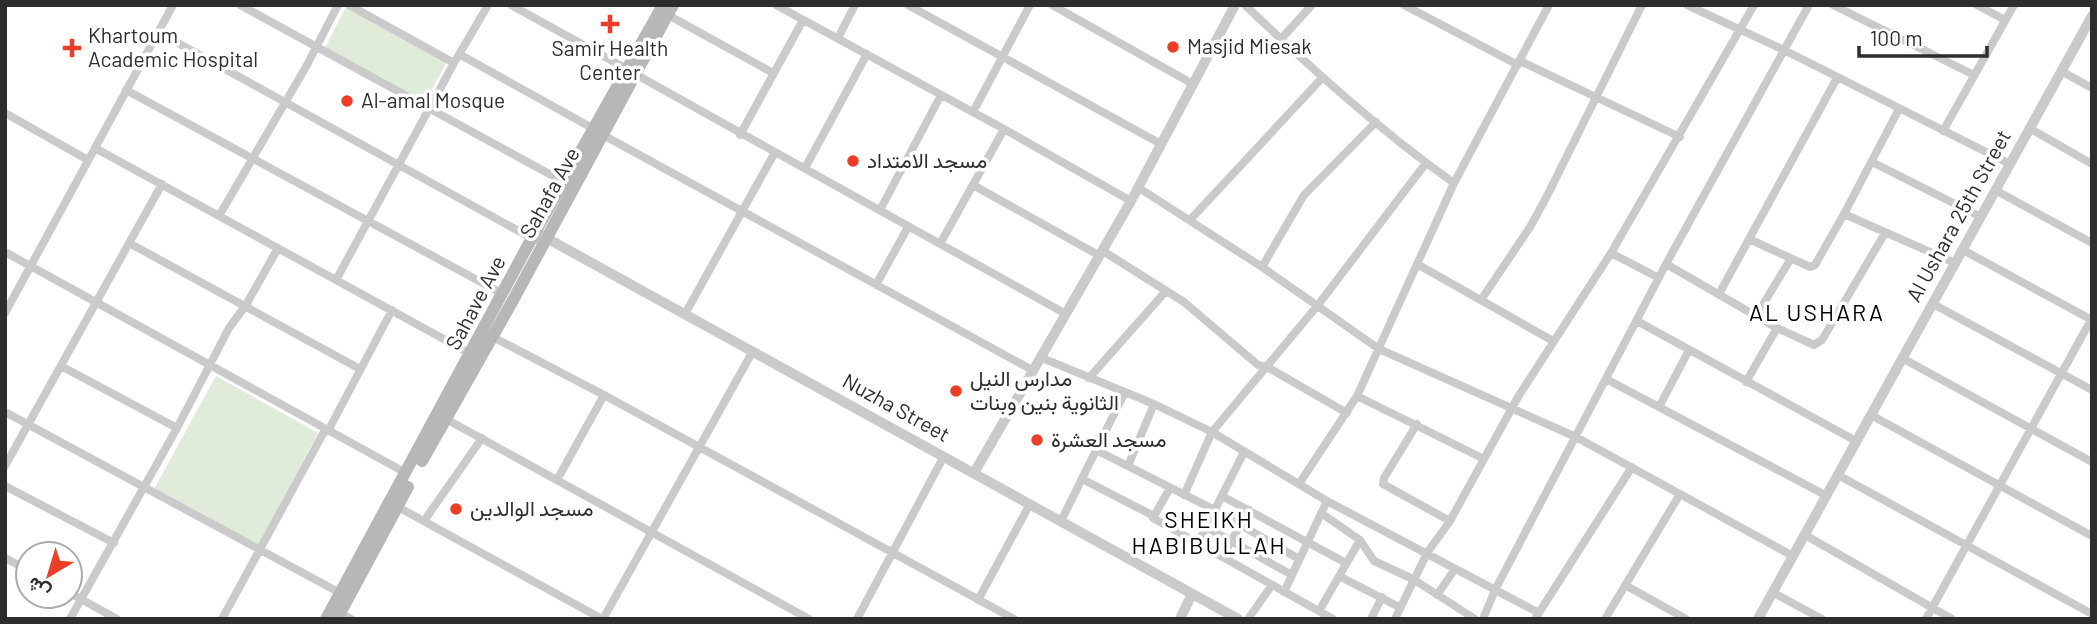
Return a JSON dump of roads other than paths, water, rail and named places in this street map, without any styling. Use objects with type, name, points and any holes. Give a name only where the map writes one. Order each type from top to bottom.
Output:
[{"type":"main road","name":"Sahave Ave","points":[[337,615],[344,595],[406,473],[503,294],[539,238],[564,182],[598,132],[668,8]]},
{"type":"main road","name":"Sahafa Ave","points":[[344,595],[398,507],[491,336],[539,238],[598,132]]},
{"type":"street","points":[[5,313],[173,5]]},
{"type":"street","points":[[240,5],[564,182]]},
{"type":"street","points":[[219,216],[286,102],[338,5]]},
{"type":"street","points":[[349,5],[454,63]]},
{"type":"street","points":[[336,280],[488,5]]},
{"type":"street","points":[[511,5],[774,154],[1066,314]]},
{"type":"street","points":[[776,5],[1131,201]]},
{"type":"street","points":[[838,38],[855,5]]},
{"type":"street","points":[[908,5],[1161,144]]},
{"type":"street","points":[[973,112],[1030,5]]},
{"type":"street","points":[[1052,5],[1193,84]]},
{"type":"street","points":[[974,473],[1139,188],[1235,5]]},
{"type":"street","points":[[1245,5],[1322,78],[1454,183]]},
{"type":"street","points":[[1281,39],[1312,5]]},
{"type":"street","points":[[1404,5],[1519,63],[1680,137]]},
{"type":"street","points":[[1299,484],[1357,396],[1454,183],[1549,5]]},
{"type":"street","points":[[1481,300],[1530,227],[1642,5]]},
{"type":"street","points":[[1687,5],[1784,50],[2010,164]]},
{"type":"street","points":[[1395,619],[1427,553],[1450,521],[1512,408],[1553,341],[1611,253],[1754,5]]},
{"type":"street","points":[[1483,619],[1495,590],[1658,278],[1809,5]]},
{"type":"street","points":[[1833,5],[1974,75]]},
{"type":"street","points":[[1977,5],[2005,20]]},
{"type":"street","points":[[1943,131],[2014,5]]},
{"type":"street","points":[[668,8],[773,74]]},
{"type":"street","name":"Al Ushara 25th Street","points":[[1758,619],[2092,16]]},
{"type":"street","points":[[740,135],[803,20]]},
{"type":"street","points":[[158,32],[539,238]]},
{"type":"street","points":[[459,54],[1034,371]]},
{"type":"street","points":[[805,169],[867,54]]},
{"type":"street","points":[[2061,71],[2092,88]]},
{"type":"street","points":[[1190,220],[1322,78]]},
{"type":"street","points":[[1719,294],[1837,78]]},
{"type":"street","points":[[126,90],[503,294]]},
{"type":"street","points":[[880,210],[941,95]]},
{"type":"street","points":[[1749,239],[1790,260],[1810,267],[1815,265],[1899,109]]},
{"type":"street","points":[[5,113],[88,160]]},
{"type":"street","points":[[1262,267],[1304,195],[1376,122]]},
{"type":"street","points":[[2029,128],[2092,164]]},
{"type":"street","points":[[940,244],[1004,129]]},
{"type":"street","points":[[95,148],[471,354]]},
{"type":"street","points":[[685,314],[774,154]]},
{"type":"street","points":[[1872,162],[1981,217]]},
{"type":"street","points":[[1184,495],[1212,432],[1318,305],[1426,163]]},
{"type":"street","points":[[5,466],[162,184]]},
{"type":"street","points":[[973,185],[1102,253],[1166,291],[1184,302],[1258,365],[1267,367],[1347,413]]},
{"type":"street","points":[[1139,188],[1262,267],[1379,348],[1576,437],[1793,556]]},
{"type":"street","points":[[1996,190],[2092,243]]},
{"type":"street","points":[[1844,214],[1955,263]]},
{"type":"street","points":[[876,285],[908,227]]},
{"type":"street","points":[[1666,264],[1777,328],[1808,344],[1818,344],[1885,233]]},
{"type":"street","name":"Nuzha Street","points":[[539,238],[753,351],[1238,619]]},
{"type":"street","points":[[129,243],[360,369]]},
{"type":"street","points":[[84,594],[145,487],[229,328],[246,305],[278,248]]},
{"type":"street","points":[[1926,619],[2091,319],[1963,250]]},
{"type":"street","points":[[5,252],[406,473]]},
{"type":"street","points":[[1611,253],[1658,278]]},
{"type":"street","points":[[1756,316],[1790,260]]},
{"type":"street","points":[[1417,264],[1553,341]]},
{"type":"street","points":[[1089,378],[1166,291]]},
{"type":"street","points":[[1933,304],[2092,390]]},
{"type":"street","points":[[222,619],[391,310]]},
{"type":"street","points":[[1637,321],[1856,441]]},
{"type":"street","points":[[1746,382],[1777,328]]},
{"type":"street","points":[[491,336],[1014,619]]},
{"type":"street","points":[[398,507],[602,619],[753,351]]},
{"type":"street","points":[[1660,407],[1689,351]]},
{"type":"street","points":[[1042,358],[1124,394],[1154,404],[1212,432],[1327,501],[1495,590],[1537,616],[1632,467]]},
{"type":"street","points":[[1902,358],[2092,462]]},
{"type":"street","points":[[61,366],[177,428]]},
{"type":"street","points":[[1606,379],[1827,496]]},
{"type":"street","points":[[1061,522],[1124,394]]},
{"type":"street","points":[[557,480],[604,395]]},
{"type":"street","points":[[1357,396],[1484,459]]},
{"type":"street","points":[[1128,466],[1154,404]]},
{"type":"street","points":[[5,412],[344,595]]},
{"type":"street","points":[[1871,415],[2092,536]]},
{"type":"street","points":[[446,419],[809,619]]},
{"type":"street","points":[[1417,424],[1384,478],[1384,484],[1450,521]]},
{"type":"street","points":[[424,521],[482,438]]},
{"type":"street","points":[[1096,450],[1215,510],[1299,559]]},
{"type":"street","points":[[1198,543],[1244,452]]},
{"type":"street","points":[[857,619],[944,456]]},
{"type":"street","points":[[1838,475],[2092,613],[2088,619]]},
{"type":"street","points":[[1082,479],[1154,516],[1153,518],[1332,619]]},
{"type":"street","points":[[5,486],[114,543]]},
{"type":"street","points":[[1154,516],[1170,488]]},
{"type":"street","points":[[1605,619],[1680,494]]},
{"type":"street","points":[[1222,496],[1346,563]]},
{"type":"street","points":[[1284,592],[1327,501]]},
{"type":"street","points":[[978,600],[1030,504]]},
{"type":"street","points":[[1222,556],[1249,510]]},
{"type":"street","points":[[1321,513],[1360,540],[1374,561],[1413,579],[1475,619]]},
{"type":"street","points":[[1206,527],[1292,575]]},
{"type":"street","points":[[1805,535],[1952,619]]},
{"type":"street","points":[[1319,611],[1360,540]]},
{"type":"street","points":[[1437,595],[1455,569]]},
{"type":"street","points":[[1339,576],[1399,607]]},
{"type":"street","points":[[1248,619],[1272,584]]},
{"type":"street","points":[[1625,585],[1686,619]]},
{"type":"street","points":[[1772,592],[1822,619]]},
{"type":"street","points":[[1180,619],[1192,594]]},
{"type":"street","points":[[1371,619],[1382,597]]},
{"type":"street","points":[[84,601],[117,619]]},
{"type":"place","name":"Samir Health Center","points":[[610,24]]},
{"type":"place","name":"Masjid Miesak","points":[[1173,47]]},
{"type":"place","name":"Khartoum Academic Hospital","points":[[72,48]]},
{"type":"place","name":"Al-amal Mosque","points":[[347,101]]},
{"type":"place","name":"مسجد الامتداد","points":[[853,161]]},
{"type":"place","name":"مدارس النيل الثانوية بنين وبنات","points":[[956,391]]},
{"type":"place","name":"مسجد العشرة","points":[[1037,440]]},
{"type":"place","name":"مسجد الوالدين","points":[[456,509]]},
{"type":"district","name":"AL USHARA","points":[[1817,313]]},
{"type":"district","name":"SHEIKH HABIBULLAH","points":[[1209,533]]}]
